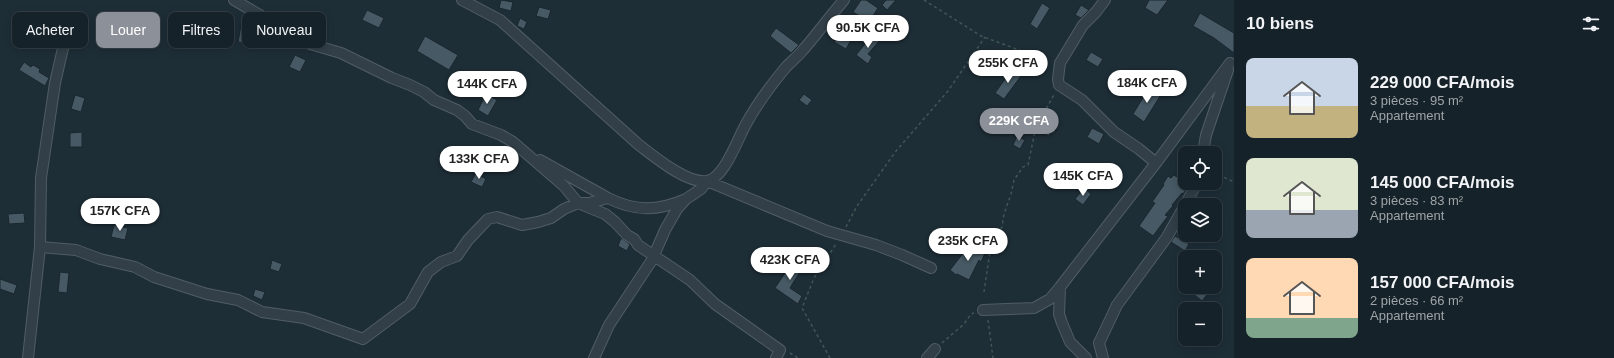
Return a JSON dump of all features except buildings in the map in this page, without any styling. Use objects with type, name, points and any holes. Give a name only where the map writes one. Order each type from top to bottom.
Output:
[{"type":"street","points":[[234,0],[310,44],[341,53],[424,92],[434,100],[457,110],[466,116],[472,124],[501,135],[530,155],[608,198],[622,205],[638,209],[670,206],[686,199],[701,189],[707,181],[713,179],[722,171],[746,124],[763,97],[844,0]]},
{"type":"street","points":[[462,0],[500,20],[650,154],[687,178],[707,181],[827,232],[889,250],[931,268]]},
{"type":"street","points":[[1104,0],[1096,12],[1083,25],[1060,63],[1058,79],[1059,85],[1082,100],[1114,132],[1156,163]]},
{"type":"street","points":[[28,358],[40,247],[41,178],[55,83],[63,48]]},
{"type":"street","points":[[1204,146],[1206,134],[1232,60]]},
{"type":"street","points":[[982,310],[1034,308],[1050,299],[1156,163],[1232,60]]},
{"type":"street","points":[[530,155],[544,170],[564,186],[578,203],[605,214],[634,239],[638,245],[690,280],[715,304],[780,350],[776,358]]},
{"type":"street","points":[[40,247],[76,250],[135,267],[154,277],[207,294],[238,300],[262,312],[304,318],[363,340],[410,304],[428,272],[440,262],[457,256],[468,240],[488,219],[497,218],[522,225],[551,218],[564,209],[578,203],[589,203],[608,198]]},
{"type":"street","points":[[594,358],[609,326],[654,256],[665,230],[677,209],[686,199]]},
{"type":"street","points":[[1103,358],[1099,343],[1117,305],[1167,237],[1178,217]]},
{"type":"street","points":[[1060,287],[1059,314],[1062,323],[1070,342],[1086,358]]},
{"type":"street","points":[[928,358],[936,349]]},
{"type":"path","points":[[924,0],[985,37],[1030,54],[1049,69],[1059,85],[1035,131],[1028,165],[1023,167],[1014,180],[1004,214],[1002,227],[990,251],[984,292]]},
{"type":"path","points":[[830,358],[802,308],[814,278],[842,236],[857,206],[896,151],[948,91],[985,37]]},
{"type":"path","points":[[1222,176],[1234,182]]},
{"type":"path","points":[[936,349],[964,324],[971,314],[982,310],[988,315],[993,358]]}]
